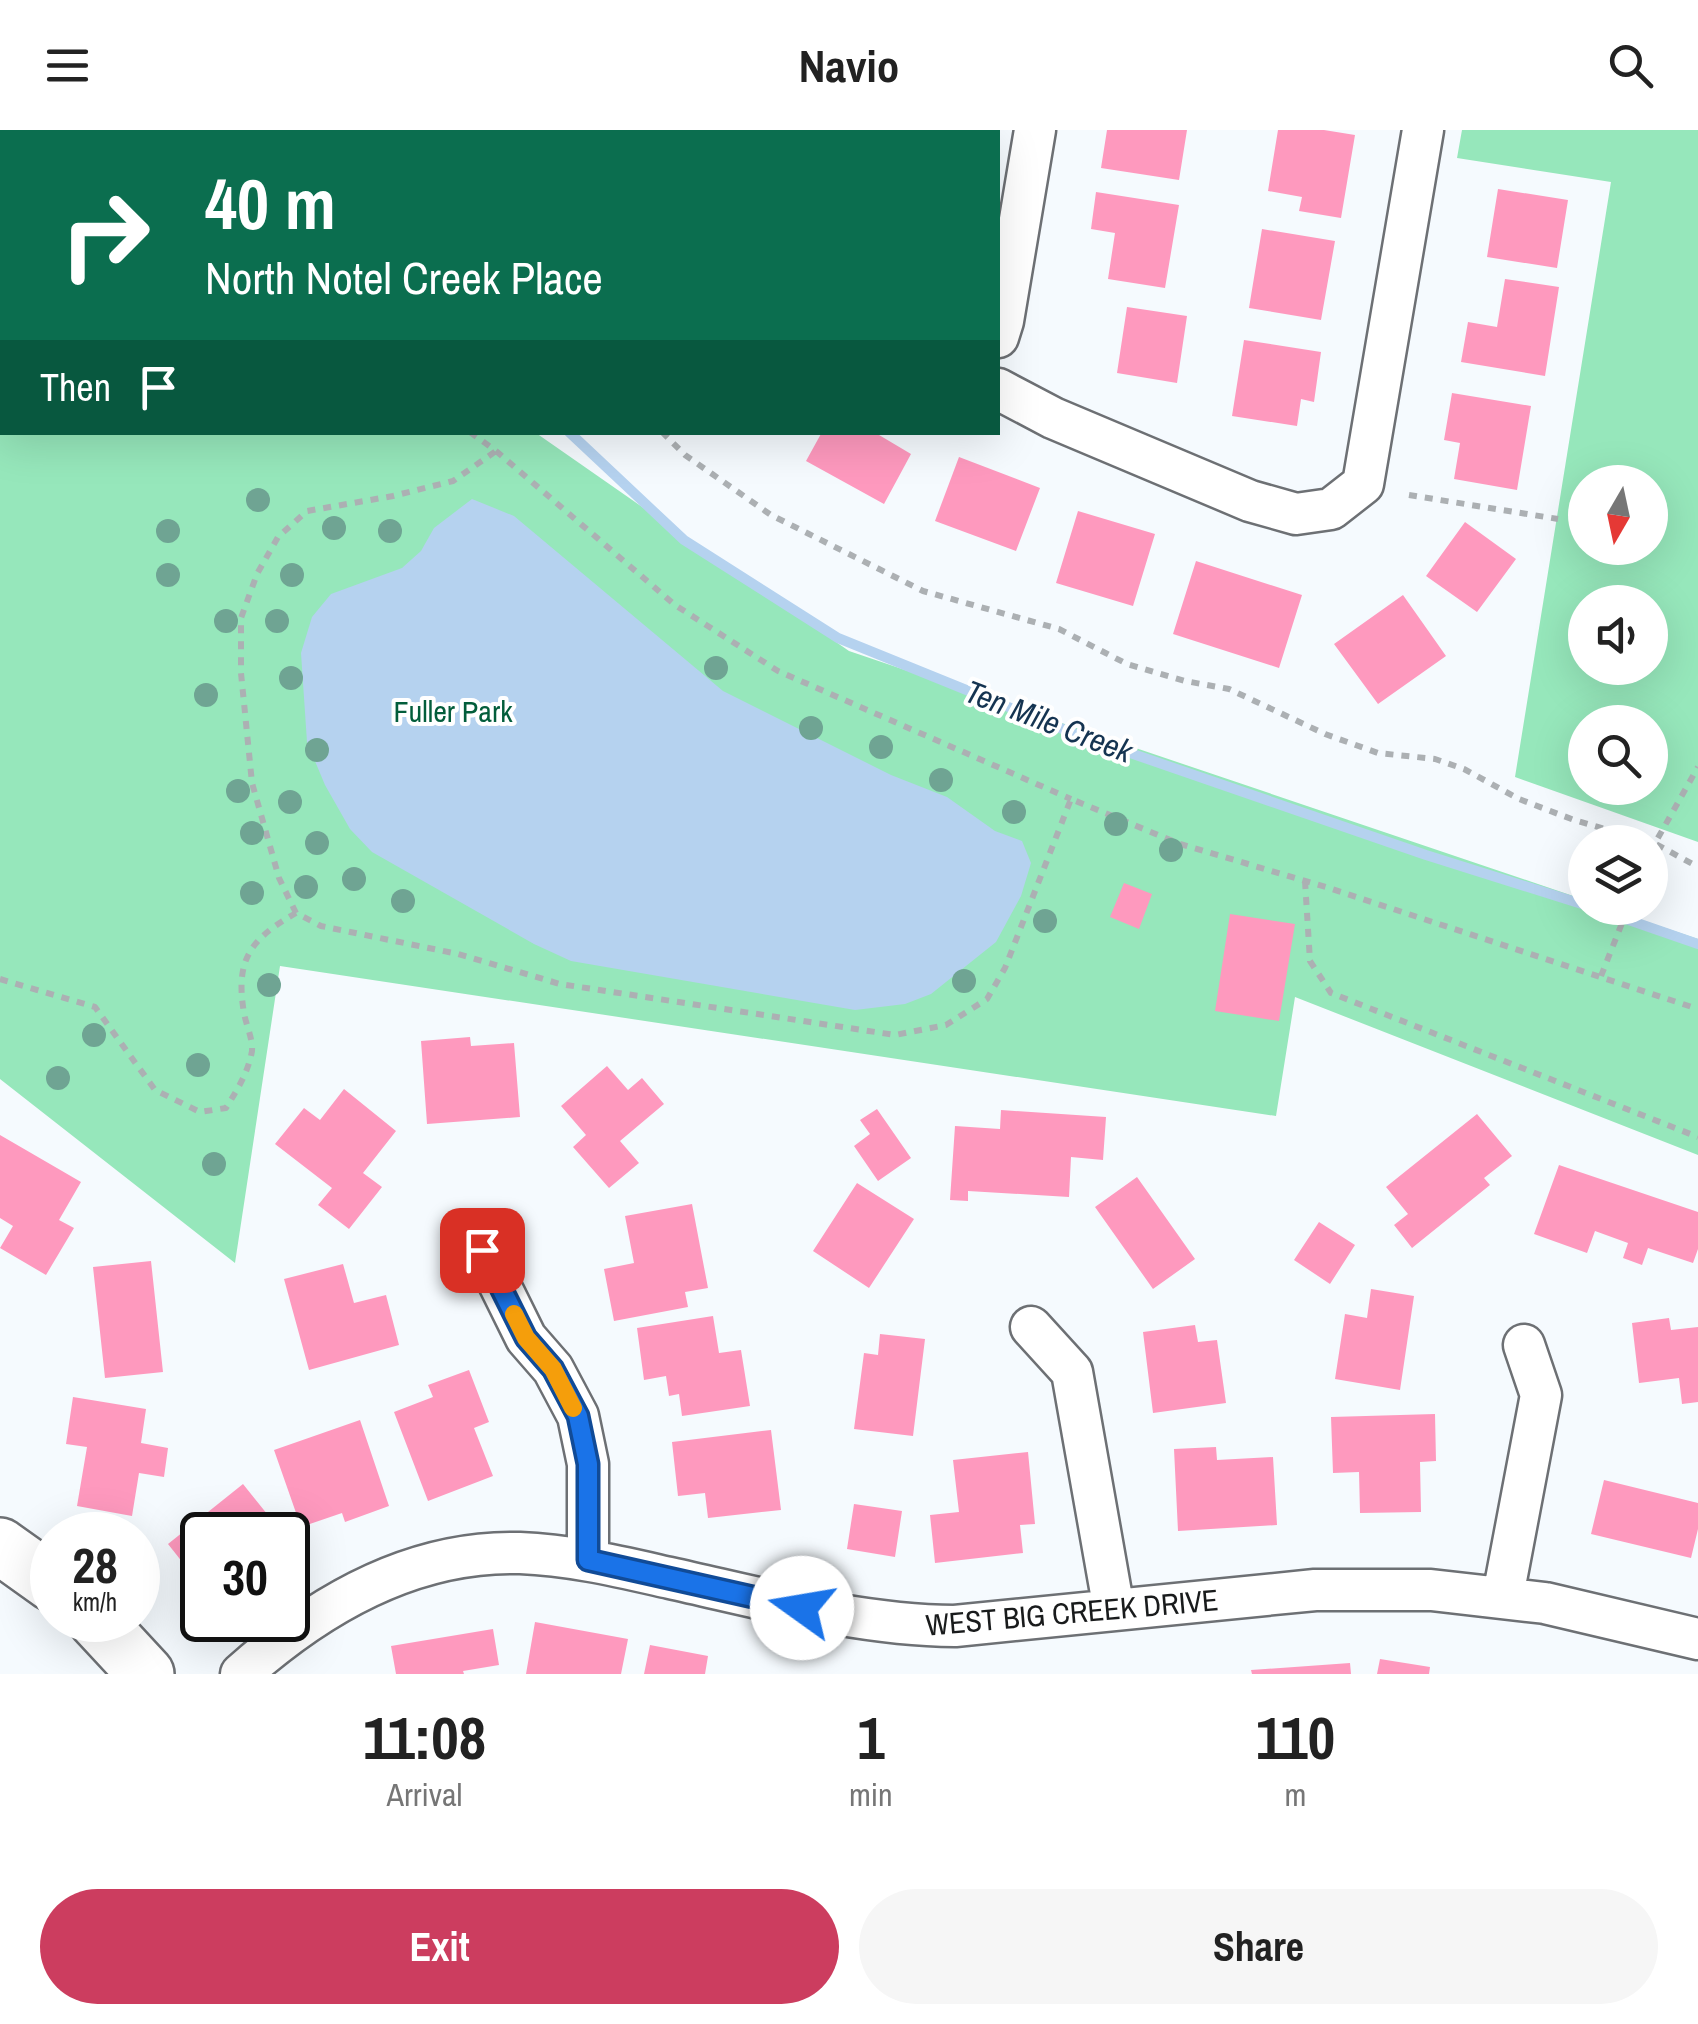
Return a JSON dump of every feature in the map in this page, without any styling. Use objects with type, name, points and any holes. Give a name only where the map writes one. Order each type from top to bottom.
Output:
[{"type":"street","points":[[1000,331],[1035,130]]},
{"type":"street","points":[[1000,389],[1053,418],[1250,501],[1296,514],[1331,510],[1362,484],[1422,130]]},
{"type":"street","points":[[482,1250],[526,1338],[553,1369],[578,1416],[588,1464],[588,1560]]},
{"type":"street","points":[[1031,1327],[1072,1372],[1114,1610]]},
{"type":"street","points":[[1503,1596],[1541,1395],[1524,1345]]},
{"type":"street","points":[[0,1546],[30,1567]]},
{"type":"street","name":"WEST BIG CREEK DRIVE","points":[[241,1674],[315,1615],[366,1586],[403,1572],[480,1556],[519,1553],[588,1560],[876,1622],[955,1626],[1315,1590],[1432,1590],[1503,1596],[1698,1639]]},
{"type":"street","points":[[116,1642],[146,1674]]},
{"type":"path","points":[[474,435],[675,604],[778,672],[1180,844],[1698,1010]]},
{"type":"path","points":[[665,435],[685,455],[770,515],[924,591],[1060,629],[1127,664],[1229,689],[1360,747],[1399,758],[1436,759],[1464,769],[1519,799],[1592,825]]},
{"type":"path","points":[[496,450],[453,481],[306,511],[278,537],[257,574],[241,618],[241,673],[252,782],[280,878],[296,914],[320,926],[458,954],[560,984],[895,1034],[946,1025],[987,998],[1005,968],[1072,799]]},
{"type":"path","points":[[1409,494],[1558,519]]},
{"type":"path","points":[[1664,825],[1698,767]]},
{"type":"path","points":[[1668,850],[1698,867]]},
{"type":"path","points":[[1305,881],[1310,962],[1331,993],[1698,1137]]},
{"type":"path","points":[[0,979],[96,1007],[155,1090],[200,1112],[226,1108],[243,1080],[252,1048],[244,1016],[240,970],[248,950],[274,926],[296,914]]},
{"type":"path","points":[[1600,976],[1621,925]]},
{"type":"green space","points":[[1462,130],[1698,130],[1698,842],[1668,831],[1668,825],[1650,825],[1594,805],[1668,805],[1668,705],[1568,705],[1568,796],[1515,777],[1611,182],[1457,158]]},
{"type":"green space","name":"Fuller Park","points":[[0,435],[539,435],[849,651],[1568,894],[1568,925],[1656,925],[1698,939],[1698,1155],[1295,997],[1276,1116],[280,966],[235,1263],[0,1079]]},
{"type":"water","points":[[472,499],[514,516],[723,691],[891,775],[947,797],[995,831],[1022,841],[1031,863],[1021,896],[996,942],[931,994],[905,1004],[855,1010],[571,961],[372,852],[350,829],[307,742],[301,653],[312,617],[331,594],[402,568],[421,551],[434,528]]},
{"type":"building","points":[[1107,130],[1187,130],[1179,180],[1101,168]]},
{"type":"building","points":[[1278,130],[1355,135],[1341,218],[1299,211],[1302,197],[1268,191]]},
{"type":"building","points":[[1498,189],[1568,200],[1557,268],[1487,257]]},
{"type":"building","points":[[1096,192],[1179,205],[1165,288],[1108,279],[1115,233],[1091,229]]},
{"type":"building","points":[[1262,229],[1335,241],[1321,320],[1249,308]]},
{"type":"building","points":[[1505,279],[1559,287],[1545,376],[1461,362],[1468,322],[1497,327]]},
{"type":"building","points":[[1127,307],[1187,316],[1177,383],[1117,373]]},
{"type":"building","points":[[1244,340],[1321,352],[1314,402],[1301,399],[1297,426],[1232,416]]},
{"type":"building","points":[[1452,393],[1531,406],[1517,490],[1454,479],[1460,443],[1444,440]]},
{"type":"building","points":[[820,435],[879,435],[911,454],[884,504],[806,461]]},
{"type":"building","points":[[959,457],[1040,488],[1016,551],[935,521]]},
{"type":"building","points":[[1078,511],[1155,534],[1133,606],[1056,583]]},
{"type":"building","points":[[1465,522],[1516,559],[1477,612],[1426,576]]},
{"type":"building","points":[[1196,561],[1302,595],[1279,668],[1173,634]]},
{"type":"building","points":[[1403,595],[1446,656],[1378,704],[1334,644]]},
{"type":"building","points":[[1124,883],[1152,894],[1139,929],[1110,917]]},
{"type":"building","points":[[1230,914],[1295,924],[1279,1021],[1215,1011]]},
{"type":"building","points":[[470,1037],[471,1046],[514,1043],[520,1117],[427,1124],[421,1041]]},
{"type":"building","points":[[607,1066],[628,1090],[642,1078],[664,1104],[620,1141],[639,1163],[609,1188],[573,1147],[586,1135],[561,1106]]},
{"type":"building","points":[[344,1089],[396,1131],[363,1173],[382,1187],[349,1229],[318,1205],[332,1188],[275,1144],[304,1108],[320,1120]]},
{"type":"building","points":[[877,1109],[911,1158],[878,1181],[854,1146],[870,1134],[860,1120]]},
{"type":"building","points":[[1001,1110],[1106,1117],[1103,1160],[1071,1157],[1069,1197],[968,1191],[968,1201],[950,1200],[955,1126],[1000,1129]]},
{"type":"building","points":[[1477,1114],[1512,1156],[1484,1178],[1490,1185],[1412,1248],[1394,1225],[1408,1214],[1386,1187]]},
{"type":"building","points":[[0,1135],[81,1182],[59,1220],[74,1228],[46,1275],[0,1248],[13,1226],[0,1218]]},
{"type":"building","points":[[1559,1165],[1698,1212],[1698,1249],[1693,1263],[1648,1248],[1642,1265],[1623,1258],[1628,1243],[1595,1231],[1587,1253],[1534,1234]]},
{"type":"building","points":[[1137,1177],[1195,1259],[1153,1289],[1095,1207]]},
{"type":"building","points":[[857,1183],[914,1219],[869,1288],[813,1251]]},
{"type":"building","points":[[692,1204],[708,1288],[685,1292],[688,1307],[614,1321],[604,1269],[634,1263],[625,1216]]},
{"type":"building","points":[[1319,1222],[1355,1245],[1330,1284],[1294,1260]]},
{"type":"building","points":[[151,1261],[163,1372],[105,1378],[93,1267]]},
{"type":"building","points":[[343,1264],[354,1303],[386,1295],[399,1345],[309,1370],[284,1279]]},
{"type":"building","points":[[1371,1289],[1414,1296],[1400,1390],[1335,1379],[1345,1314],[1367,1318]]},
{"type":"building","points":[[713,1316],[719,1353],[741,1350],[750,1406],[682,1416],[679,1394],[669,1396],[666,1376],[644,1380],[637,1328]]},
{"type":"building","points":[[1669,1318],[1671,1330],[1698,1327],[1698,1402],[1682,1404],[1679,1378],[1639,1383],[1632,1323]]},
{"type":"building","points":[[1195,1325],[1198,1342],[1217,1340],[1226,1403],[1153,1413],[1143,1332]]},
{"type":"building","points":[[880,1334],[925,1339],[913,1436],[854,1429],[864,1353],[878,1355]]},
{"type":"building","points":[[469,1370],[489,1422],[474,1428],[493,1476],[428,1501],[394,1412],[433,1397],[428,1385]]},
{"type":"building","points":[[73,1397],[146,1409],[141,1443],[168,1448],[164,1477],[139,1473],[133,1512],[77,1506],[87,1447],[66,1444]]},
{"type":"building","points":[[1435,1414],[1436,1461],[1420,1462],[1421,1512],[1360,1513],[1359,1472],[1333,1473],[1331,1417]]},
{"type":"building","points":[[360,1420],[389,1506],[345,1522],[342,1513],[310,1524],[310,1512],[296,1512],[274,1450]]},
{"type":"building","points":[[771,1430],[781,1510],[708,1518],[705,1493],[678,1496],[672,1442]]},
{"type":"building","points":[[1216,1447],[1217,1460],[1273,1457],[1277,1525],[1178,1531],[1174,1449]]},
{"type":"building","points":[[1028,1452],[1035,1524],[1020,1525],[1023,1553],[935,1563],[930,1515],[959,1512],[953,1460]]},
{"type":"building","points":[[1604,1480],[1698,1503],[1698,1529],[1691,1558],[1591,1534]]},
{"type":"building","points":[[243,1484],[266,1512],[208,1512]]},
{"type":"building","points":[[854,1504],[902,1511],[895,1557],[847,1549]]},
{"type":"building","points":[[180,1534],[180,1559],[168,1544]]},
{"type":"building","points":[[535,1622],[628,1639],[621,1674],[526,1674]]},
{"type":"building","points":[[493,1629],[499,1665],[463,1671],[464,1674],[396,1674],[391,1646]]},
{"type":"building","points":[[650,1645],[708,1656],[705,1674],[644,1674]]},
{"type":"building","points":[[1380,1659],[1430,1667],[1429,1674],[1377,1674]]},
{"type":"building","points":[[1350,1663],[1351,1674],[1252,1674],[1251,1670]]},
{"type":"waterway","name":"Ten Mile Creek","points":[[572,435],[684,540],[838,638],[1075,734],[1568,900]]},
{"type":"waterway","name":"Ten Mile Creek","points":[[1643,925],[1698,944]]},
{"type":"slow traffic","points":[[514,1314],[526,1338],[553,1369],[573,1408]]},
{"type":"route","points":[[482,1250],[526,1338],[553,1369],[578,1416],[588,1464],[588,1560],[802,1608]]}]
